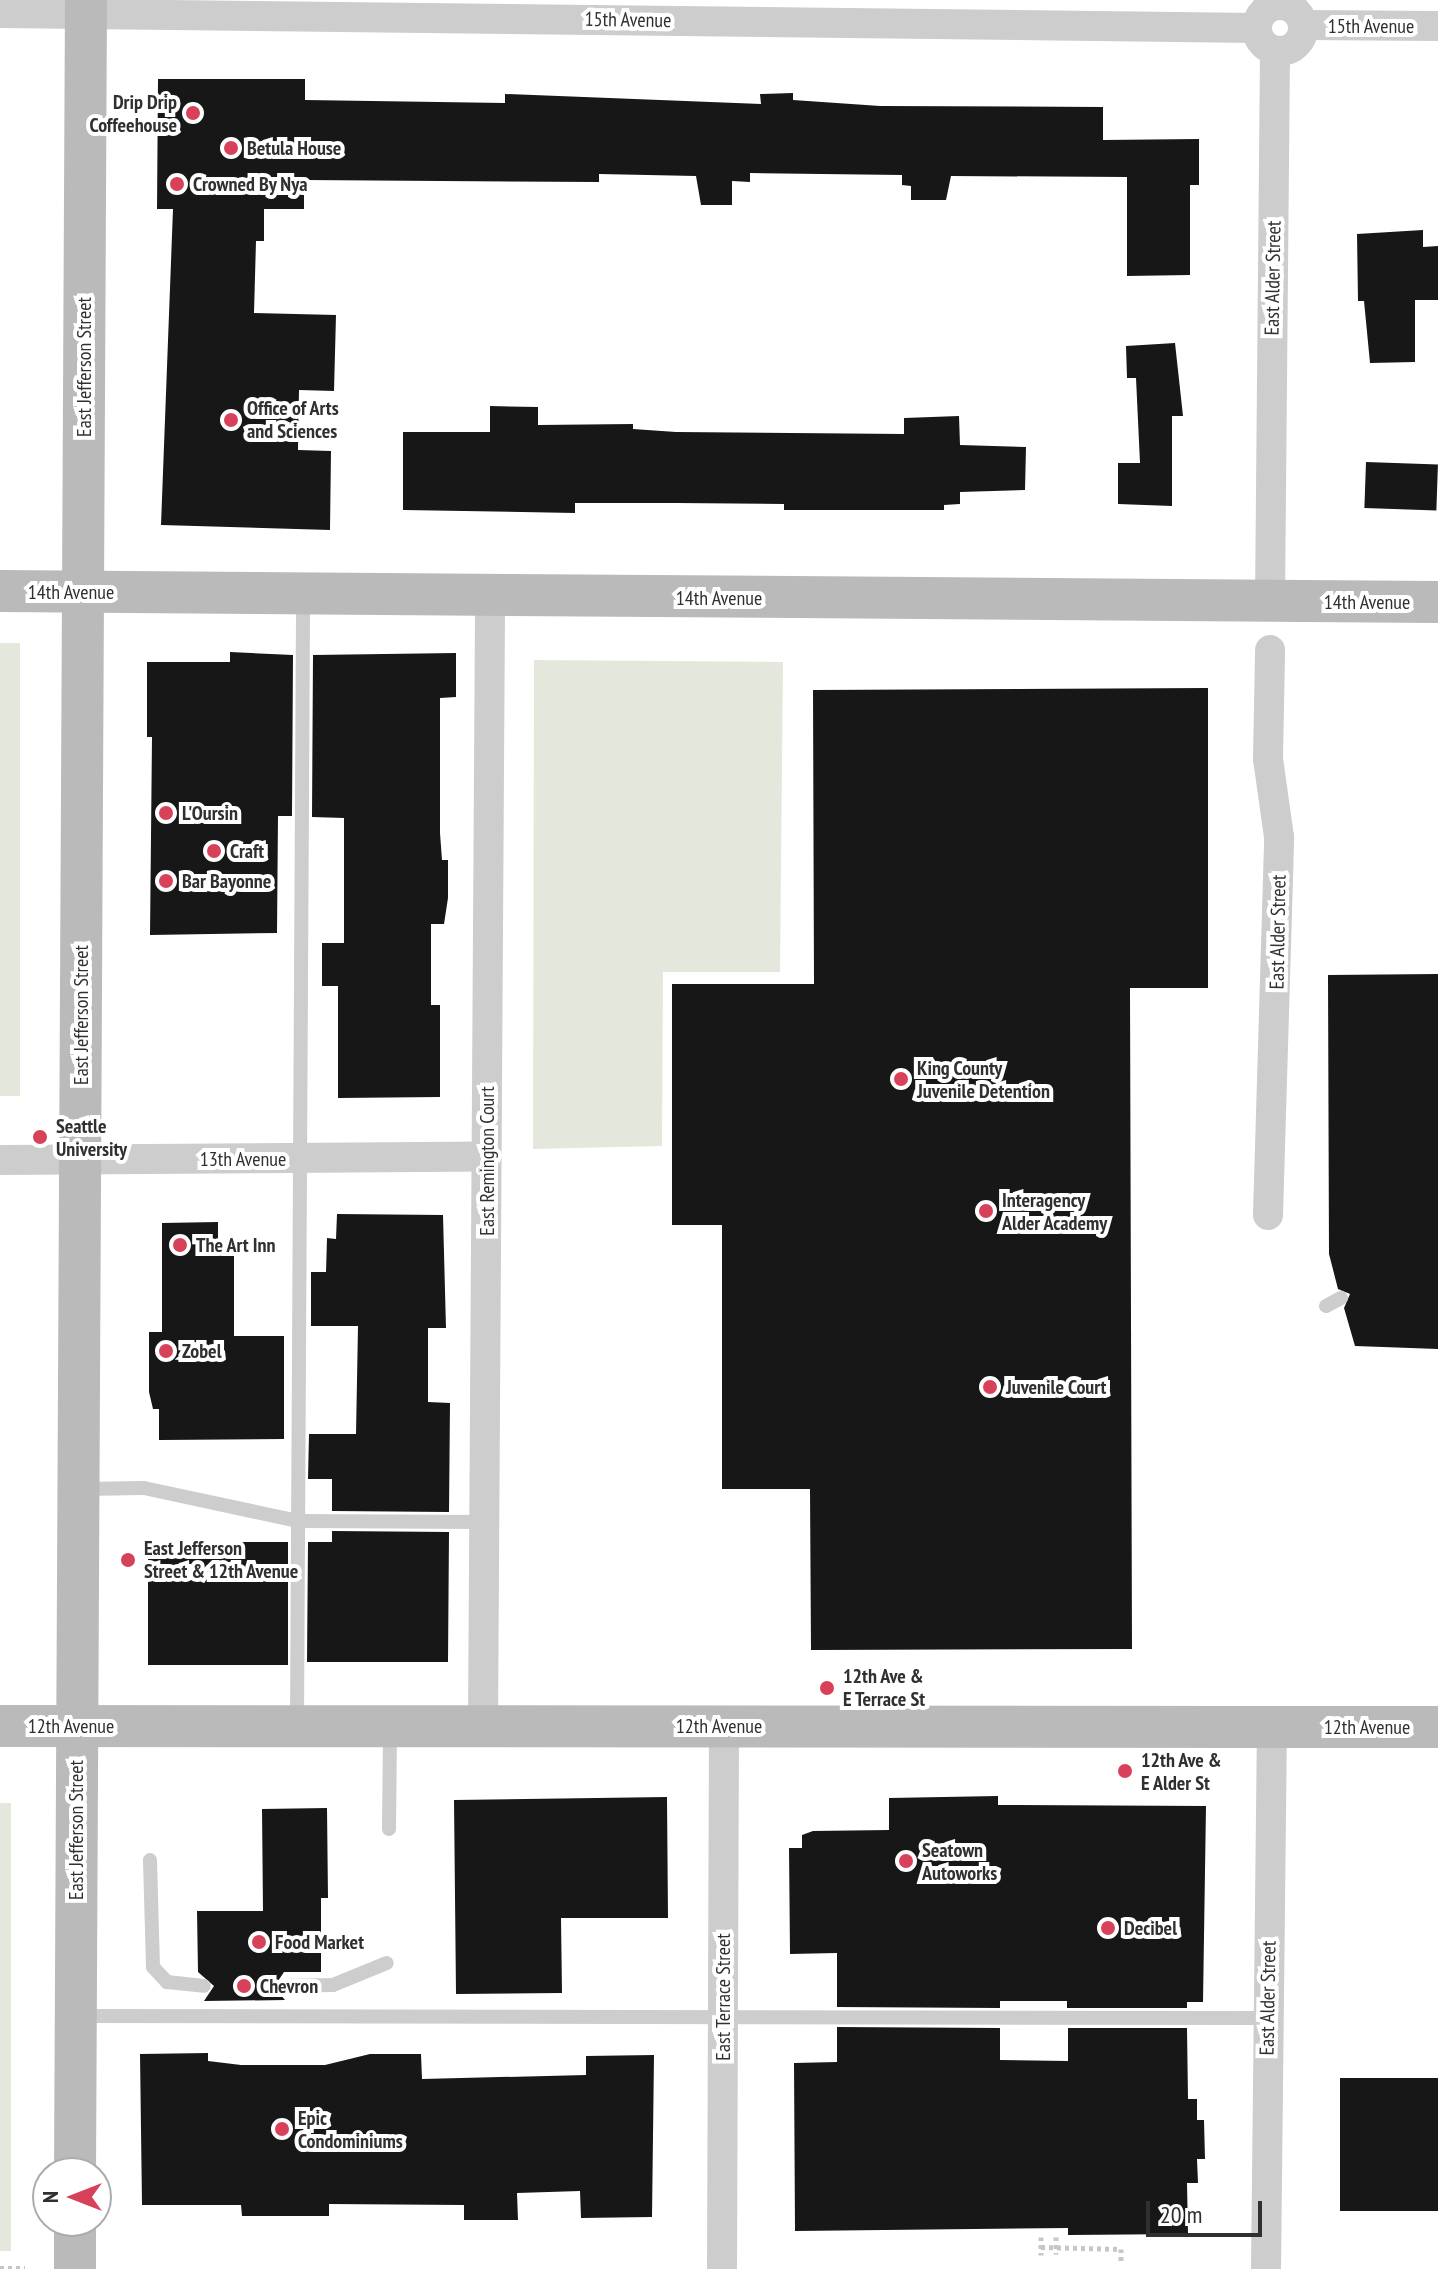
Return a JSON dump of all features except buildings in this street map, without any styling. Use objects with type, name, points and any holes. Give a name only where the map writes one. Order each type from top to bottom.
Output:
[{"type":"street","points":[[1277,2],[1294,9],[1303,25],[1292,48],[1275,51],[1264,46],[1256,28],[1264,10],[1277,2]]},
{"type":"street","name":"15th Avenue","points":[[0,13],[86,7],[1256,28]]},
{"type":"street","name":"East Jefferson Street","points":[[75,2157],[86,7]]},
{"type":"street","name":"15th Avenue","points":[[1303,25],[1438,26]]},
{"type":"street","name":"East Alder Street","points":[[1270,602],[1275,51]]},
{"type":"street","name":"14th Avenue","points":[[0,591],[1438,602]]},
{"type":"street","name":"East Remington Court","points":[[483,1725],[490,597]]},
{"type":"street","name":"East Alder Street","points":[[1268,1215],[1279,837],[1268,759],[1270,650]]},
{"type":"street","name":"13th Avenue","points":[[0,1160],[487,1157]]},
{"type":"street","name":"12th Avenue","points":[[0,1726],[1438,1727]]},
{"type":"street","name":"East Terrace Street","points":[[722,2269],[724,1726]]},
{"type":"street","name":"East Alder Street","points":[[1266,2269],[1272,1727]]},
{"type":"street","points":[[75,2237],[75,2269]]},
{"type":"lane","points":[[297,1726],[303,595]]},
{"type":"lane","points":[[1326,1306],[1341,1298]]},
{"type":"lane","points":[[78,1489],[144,1488],[298,1521],[485,1522]]},
{"type":"lane","points":[[389,1829],[390,1726]]},
{"type":"lane","points":[[150,1860],[153,1967],[167,1982],[204,1986]]},
{"type":"lane","points":[[284,1986],[333,1985],[387,1963]]},
{"type":"lane","points":[[75,2016],[1268,2018]]},
{"type":"path","points":[[1041,2237],[1041,2255]]},
{"type":"path","points":[[1056,2237],[1056,2250]]},
{"type":"path","points":[[1041,2247],[1056,2250],[1121,2249],[1121,2263]]},
{"type":"path","points":[[0,2268],[25,2268]]},
{"type":"shaded area","points":[[0,643],[20,643],[20,1096],[0,1096]]},
{"type":"shaded area","points":[[534,660],[783,662],[780,972],[663,972],[662,1146],[533,1149]]},
{"type":"shaded area","points":[[0,1803],[11,1803],[11,2251],[0,2251]]},
{"type":"place","name":"Drip Drip Coffeehouse","points":[[193,113]]},
{"type":"place","name":"Betula House","points":[[231,148]]},
{"type":"place","name":"Crowned By Nya","points":[[177,184]]},
{"type":"place","name":"Office of Arts and Sciences","points":[[231,420]]},
{"type":"place","name":"L'Oursin","points":[[166,813]]},
{"type":"place","name":"Craft","points":[[214,851]]},
{"type":"place","name":"Bar Bayonne","points":[[166,881]]},
{"type":"place","name":"King County Juvenile Detention","points":[[901,1079]]},
{"type":"place","name":"Seattle University","points":[[40,1137]]},
{"type":"place","name":"Interagency Alder Academy","points":[[986,1211]]},
{"type":"place","name":"The Art Inn","points":[[180,1245]]},
{"type":"place","name":"Zobel","points":[[166,1351]]},
{"type":"place","name":"Juvenile Court","points":[[990,1387]]},
{"type":"place","name":"East Jefferson Street & 12th Avenue","points":[[128,1560]]},
{"type":"place","name":"12th Ave & E Terrace St","points":[[827,1688]]},
{"type":"place","name":"12th Ave & E Alder St","points":[[1125,1771]]},
{"type":"place","name":"Seatown Autoworks","points":[[906,1861]]},
{"type":"place","name":"Decibel","points":[[1108,1928]]},
{"type":"place","name":"Food Market","points":[[259,1942]]},
{"type":"place","name":"Chevron","points":[[244,1986]]},
{"type":"place","name":"Epic Condominiums","points":[[282,2129]]}]
